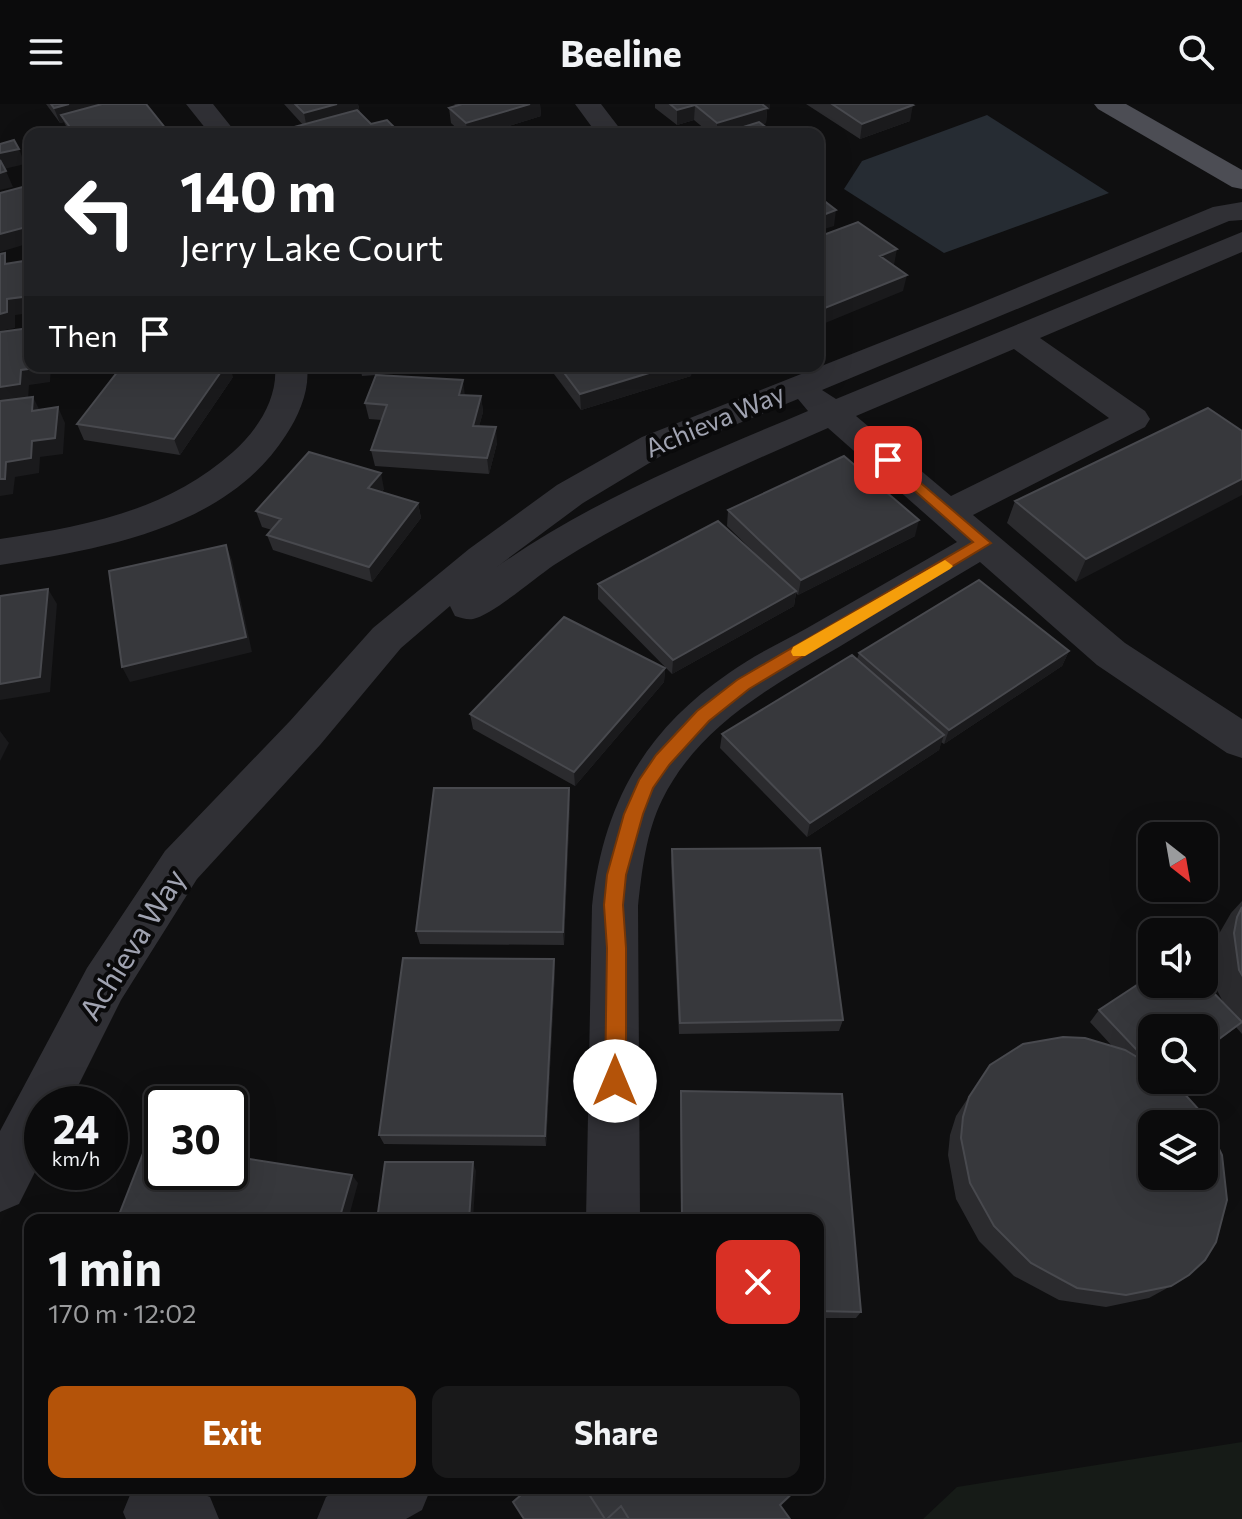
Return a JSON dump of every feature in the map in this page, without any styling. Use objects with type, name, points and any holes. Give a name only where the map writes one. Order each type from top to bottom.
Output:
[{"type":"main road","points":[[1107,104],[1242,181]]},
{"type":"street","points":[[199,104],[219,128]]},
{"type":"street","points":[[588,104],[606,128]]},
{"type":"street","name":"Achieva Way","points":[[824,364],[984,313],[1223,213],[1242,211]]},
{"type":"street","name":"Achieva Way","points":[[305,733],[506,577],[606,518],[832,413],[1242,241]]},
{"type":"street","points":[[949,512],[1133,419],[1017,336]]},
{"type":"street","points":[[0,552],[72,541],[164,515],[228,478],[274,431],[293,381],[292,372]]},
{"type":"street","points":[[787,376],[1111,654],[1242,741]]},
{"type":"street","name":"Achieva Way","points":[[0,1185],[104,984],[181,865],[305,733],[387,638],[482,558],[570,494],[654,445],[787,376]]},
{"type":"street","points":[[613,1214],[616,948],[613,905],[620,859],[645,785],[682,736],[743,684],[984,543]]},
{"type":"street","points":[[348,1519],[390,1494]]},
{"type":"shaded area","points":[[987,115],[1109,193],[944,253],[844,189],[862,161]]},
{"type":"shaded area","points":[[1242,1442],[1242,1519],[923,1519],[957,1487]]},
{"type":"building","points":[[102,104],[146,104],[165,128],[71,128],[61,115]]},
{"type":"building","points":[[295,104],[337,104],[304,113]]},
{"type":"building","points":[[462,104],[530,104],[466,123],[449,108]]},
{"type":"building","points":[[670,104],[762,104],[767,108],[717,123],[695,105],[677,110]]},
{"type":"building","points":[[832,104],[911,104],[913,105],[862,124]]},
{"type":"building","points":[[357,110],[371,124],[387,120],[395,128],[295,128]]},
{"type":"building","points":[[759,122],[767,128],[740,128]]},
{"type":"building","points":[[14,140],[19,149],[0,153],[0,144]]},
{"type":"building","points":[[24,187],[24,228],[0,234],[0,193]]},
{"type":"building","points":[[824,201],[836,210],[824,215]]},
{"type":"building","points":[[858,222],[897,249],[880,256],[907,275],[824,308],[824,235]]},
{"type":"building","points":[[5,253],[5,264],[24,261],[24,297],[7,299],[7,312],[0,314],[0,254]]},
{"type":"building","points":[[24,329],[24,370],[21,370],[20,384],[0,387],[0,332]]},
{"type":"building","points":[[117,372],[221,372],[174,439],[77,424]]},
{"type":"building","points":[[564,372],[652,372],[580,394]]},
{"type":"building","points":[[376,375],[463,380],[459,395],[481,396],[473,426],[496,427],[487,458],[371,450],[387,405],[365,403]]},
{"type":"building","points":[[33,397],[32,411],[58,407],[55,438],[32,441],[31,458],[6,462],[5,479],[0,479],[0,401]]},
{"type":"building","points":[[1208,408],[1242,431],[1242,479],[1086,559],[1015,501]]},
{"type":"building","points":[[309,452],[381,473],[368,488],[418,503],[369,567],[267,535],[281,519],[256,511]]},
{"type":"building","points":[[844,456],[919,520],[801,580],[728,510]]},
{"type":"building","points":[[718,521],[796,591],[673,660],[598,584]]},
{"type":"building","points":[[226,545],[246,637],[122,667],[109,571]]},
{"type":"building","points":[[979,580],[1069,651],[949,730],[859,653]]},
{"type":"building","points":[[48,589],[40,677],[0,684],[0,596]]},
{"type":"building","points":[[564,617],[665,668],[574,772],[470,714]]},
{"type":"building","points":[[852,655],[944,735],[810,823],[722,734]]},
{"type":"building","points":[[434,788],[569,788],[563,932],[416,931]]},
{"type":"building","points":[[820,848],[843,1020],[680,1023],[672,849]]},
{"type":"building","points":[[1242,907],[1242,975],[1234,933]]},
{"type":"building","points":[[403,958],[554,959],[545,1136],[379,1135]]},
{"type":"building","points":[[1138,984],[1138,998],[1218,997],[1242,1022],[1218,1040],[1218,1014],[1138,1014],[1138,1051],[1099,1010]]},
{"type":"building","points":[[1063,1037],[1085,1038],[1125,1050],[1138,1058],[1138,1094],[1185,1094],[1199,1110],[1138,1110],[1138,1190],[1218,1190],[1218,1147],[1222,1155],[1227,1200],[1216,1242],[1205,1260],[1171,1286],[1126,1295],[1077,1288],[1031,1263],[994,1226],[970,1183],[961,1138],[963,1117],[969,1097],[990,1065],[1023,1044]]},
{"type":"building","points":[[681,1091],[842,1094],[861,1312],[824,1311],[824,1214],[682,1214]]},
{"type":"building","points":[[144,1151],[144,1190],[248,1190],[248,1159],[352,1175],[341,1214],[119,1214]]},
{"type":"building","points":[[385,1162],[473,1162],[469,1214],[378,1214]]},
{"type":"building","points":[[522,1494],[589,1494],[605,1519],[524,1519],[513,1502]]},
{"type":"building","points":[[589,1494],[792,1494],[780,1505],[790,1519],[629,1519],[621,1506],[605,1519]]},
{"type":"building","points":[[621,1506],[629,1519],[607,1519]]},
{"type":"slow traffic","points":[[799,652],[945,566]]},
{"type":"route","points":[[615,1081],[616,948],[613,905],[616,875],[645,785],[662,760],[703,716],[743,684],[984,543],[888,460]]}]
